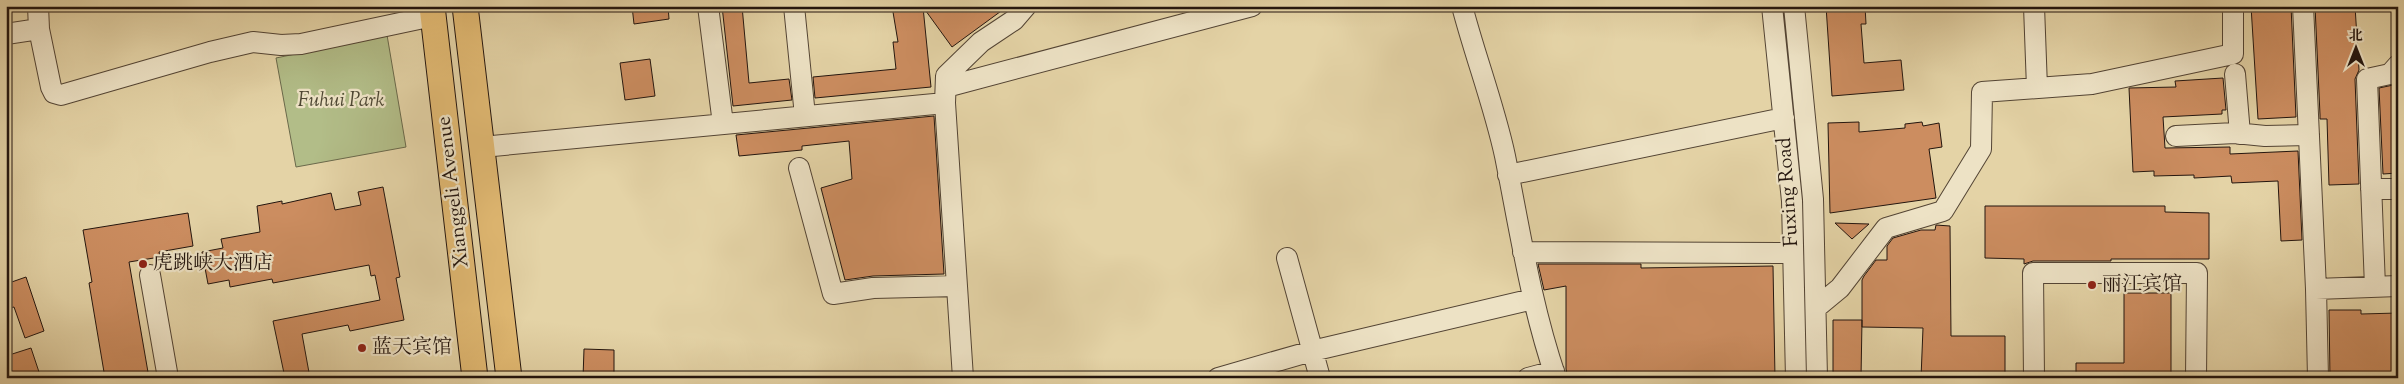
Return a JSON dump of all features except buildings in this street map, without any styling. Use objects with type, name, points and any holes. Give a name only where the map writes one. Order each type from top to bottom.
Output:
[{"type":"main road","name":"Xianggeli Avenue","points":[[465,6],[509,378]]},
{"type":"main road","name":"Xianggeli Avenue","points":[[432,11],[475,378]]},
{"type":"street","points":[[38,6],[39,29],[51,86],[54,93],[61,95],[253,42],[281,45],[301,44],[432,11]]},
{"type":"street","points":[[708,6],[723,124]]},
{"type":"street","points":[[794,6],[804,116]]},
{"type":"street","points":[[963,378],[946,76],[980,42],[1014,20],[1026,6]]},
{"type":"street","points":[[482,147],[804,116],[946,95],[1252,6]]},
{"type":"street","points":[[1462,6],[1475,54],[1490,97],[1533,299],[1555,375],[1528,378]]},
{"type":"street","name":"Fuxing Road","points":[[1772,6],[1792,201],[1796,378]]},
{"type":"street","name":"Fuxing Road","points":[[1794,6],[1813,199],[1817,307],[1817,378]]},
{"type":"street","points":[[2034,6],[2038,88]]},
{"type":"street","points":[[1817,307],[1840,288],[1886,228],[1943,211],[1981,149],[1982,92],[2092,84],[2233,54],[2233,6]]},
{"type":"street","points":[[2303,6],[2316,289],[2318,378]]},
{"type":"street","points":[[6,34],[39,29]]},
{"type":"street","points":[[2375,287],[2367,79],[2390,74],[2398,65]]},
{"type":"street","points":[[2236,74],[2240,134]]},
{"type":"street","points":[[1508,175],[1784,118]]},
{"type":"street","points":[[2176,136],[2240,134],[2265,136],[2309,135]]},
{"type":"street","points":[[800,168],[833,294],[873,288],[957,286]]},
{"type":"street","points":[[2371,189],[2398,189]]},
{"type":"street","points":[[1523,252],[1793,253]]},
{"type":"street","points":[[1287,258],[1320,378]]},
{"type":"street","points":[[2034,378],[2033,273],[2196,273],[2196,378]]},
{"type":"street","points":[[150,275],[168,378]]},
{"type":"street","points":[[2316,289],[2398,286]]},
{"type":"street","points":[[1218,378],[1312,351],[1533,299]]},
{"type":"green space","name":"Fuhui Park","points":[[387,35],[406,147],[296,167],[276,58]]},
{"type":"place","name":"虎跳峡大酒店","points":[[143,264]]},
{"type":"place","name":"丽江宾馆","points":[[2092,285]]},
{"type":"place","name":"蓝天宾馆","points":[[362,348]]}]
